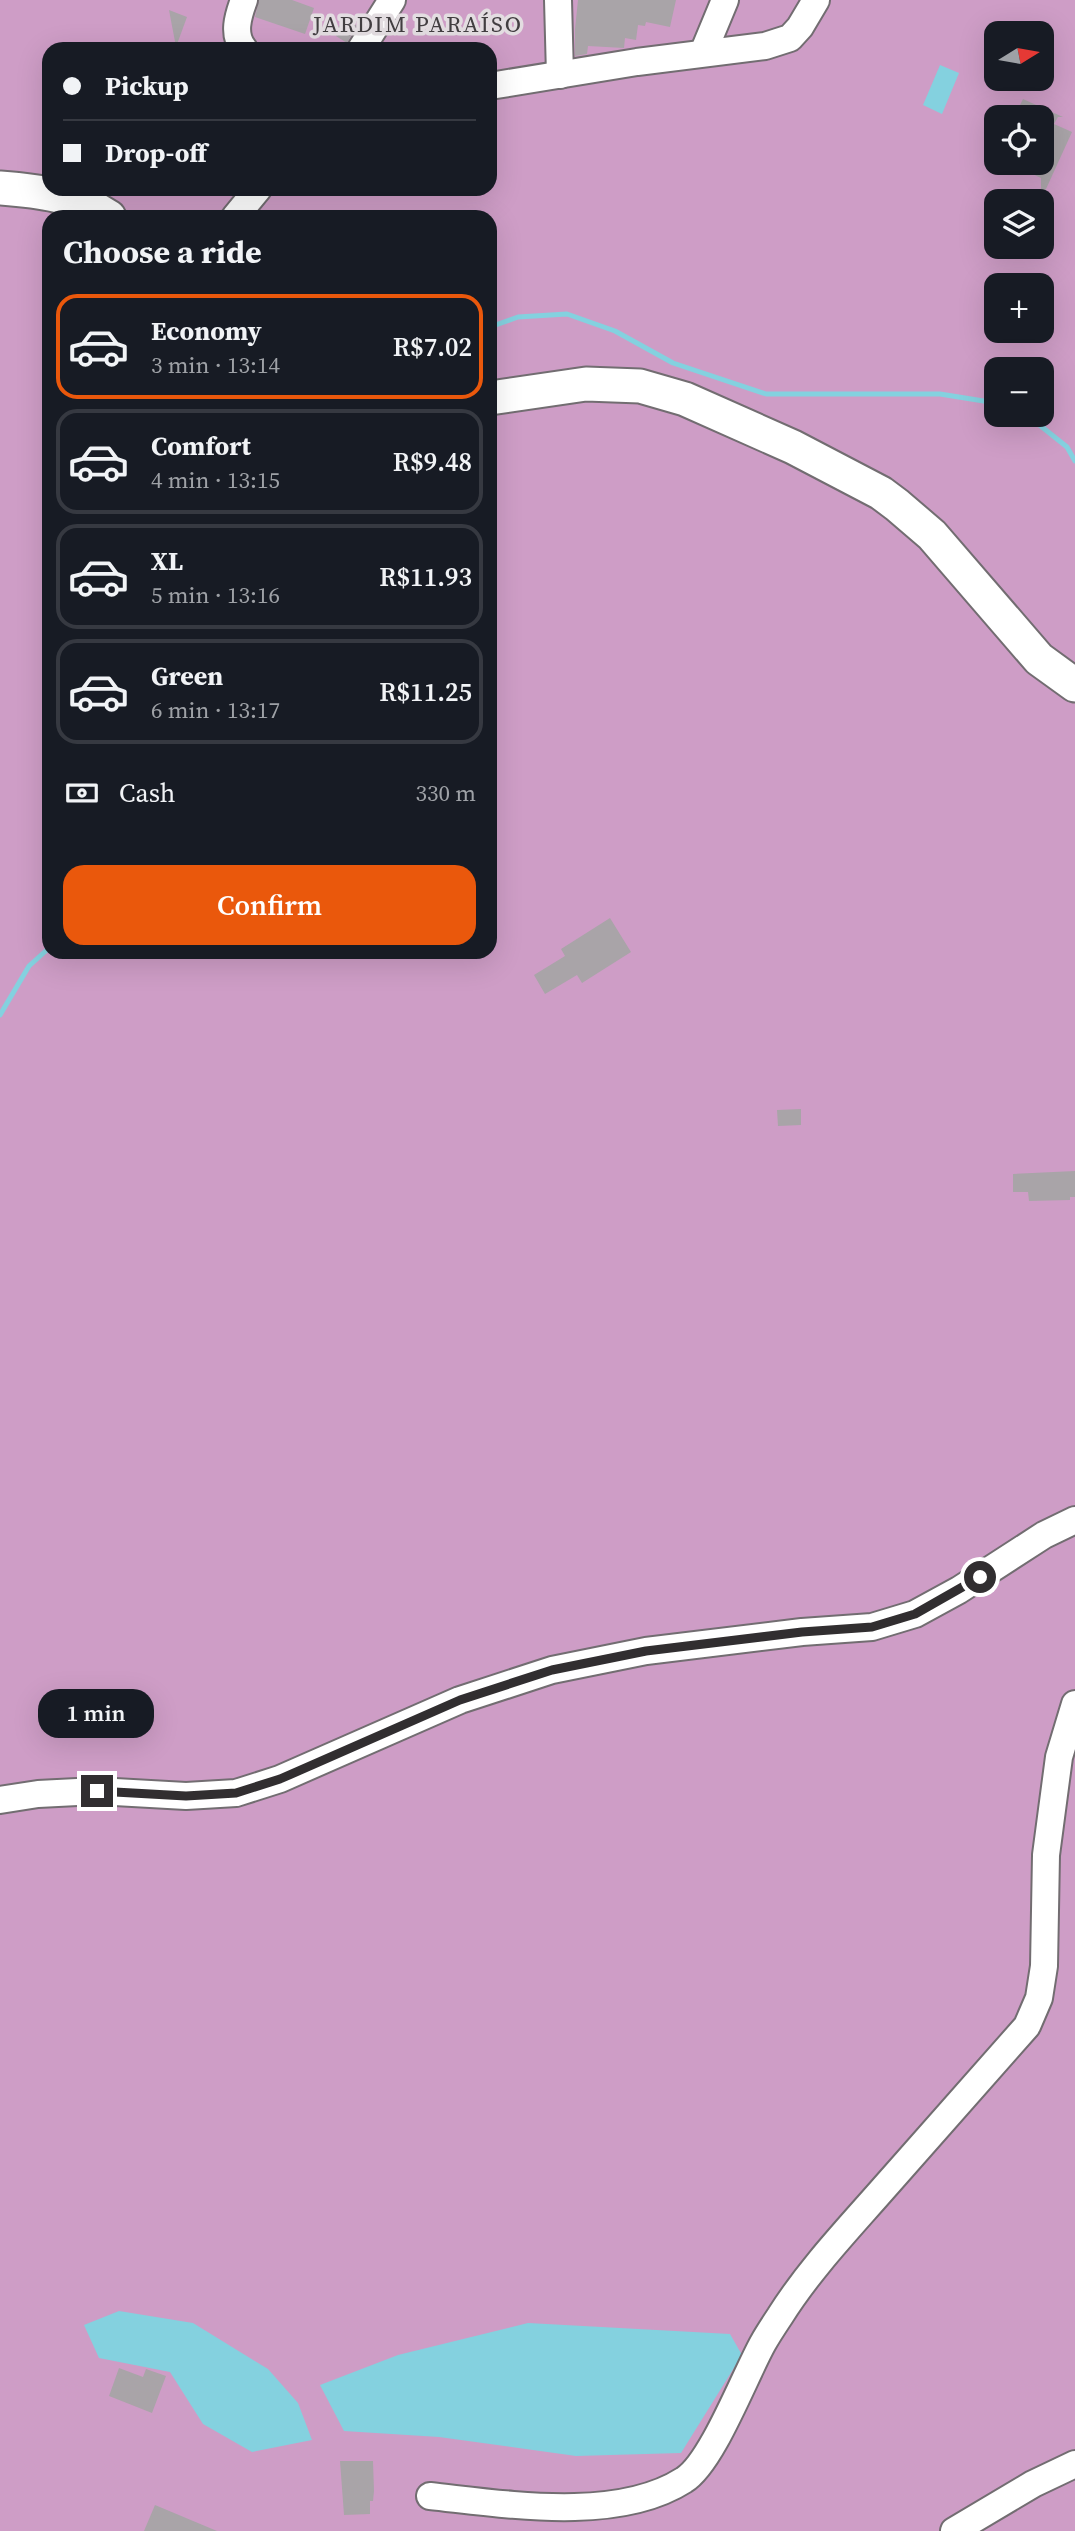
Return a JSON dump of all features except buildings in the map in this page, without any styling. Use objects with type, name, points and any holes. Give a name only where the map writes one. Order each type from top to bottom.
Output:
[{"type":"main road","points":[[0,188],[42,193]]},
{"type":"main road","points":[[63,196],[99,210]]},
{"type":"main road","points":[[497,397],[586,384],[640,386],[685,399],[793,447],[881,493],[897,505],[932,535],[1039,659],[1075,685]]},
{"type":"street","points":[[238,42],[237,27],[244,0]]},
{"type":"street","points":[[365,42],[392,0]]},
{"type":"street","points":[[558,0],[560,75]]},
{"type":"street","points":[[703,53],[725,0]]},
{"type":"street","points":[[497,85],[765,46],[790,38],[816,0]]},
{"type":"street","points":[[241,210],[252,196]]},
{"type":"street","points":[[0,1800],[38,1794],[97,1791],[186,1796],[236,1793],[280,1779],[460,1700],[552,1670],[646,1651],[802,1632],[872,1627],[915,1614],[960,1590],[1044,1535],[1075,1520]]},
{"type":"street","points":[[430,2496],[518,2504],[599,2506],[630,2502],[673,2487],[697,2469],[763,2343],[814,2267],[1027,2026],[1038,1998],[1044,1966],[1046,1855],[1059,1757],[1075,1704]]},
{"type":"street","points":[[954,2531],[1033,2484],[1075,2464]]},
{"type":"shaded area","points":[[0,0],[1075,0],[1075,2531],[0,2531]]},
{"type":"water","points":[[940,65],[959,73],[942,114],[923,105]]},
{"type":"water","points":[[119,2311],[193,2323],[268,2369],[298,2403],[312,2440],[252,2452],[203,2424],[170,2372],[99,2358],[84,2325]]},
{"type":"water","points":[[528,2323],[730,2334],[742,2355],[681,2453],[576,2456],[439,2437],[344,2431],[320,2385],[398,2355]]},
{"type":"waterway","points":[[497,324],[518,317],[567,314],[615,331],[673,363],[766,394],[940,394],[984,401]]},
{"type":"waterway","points":[[1042,427],[1067,447],[1075,461]]},
{"type":"waterway","points":[[0,1015],[29,966],[42,954]]},
{"type":"district","name":"JARDIM PARAÍSO","points":[[418,24]]},
{"type":"route","points":[[97,1791],[186,1796],[236,1793],[280,1779],[460,1700],[552,1670],[646,1651],[802,1632],[872,1627],[915,1614],[980,1577]]}]
